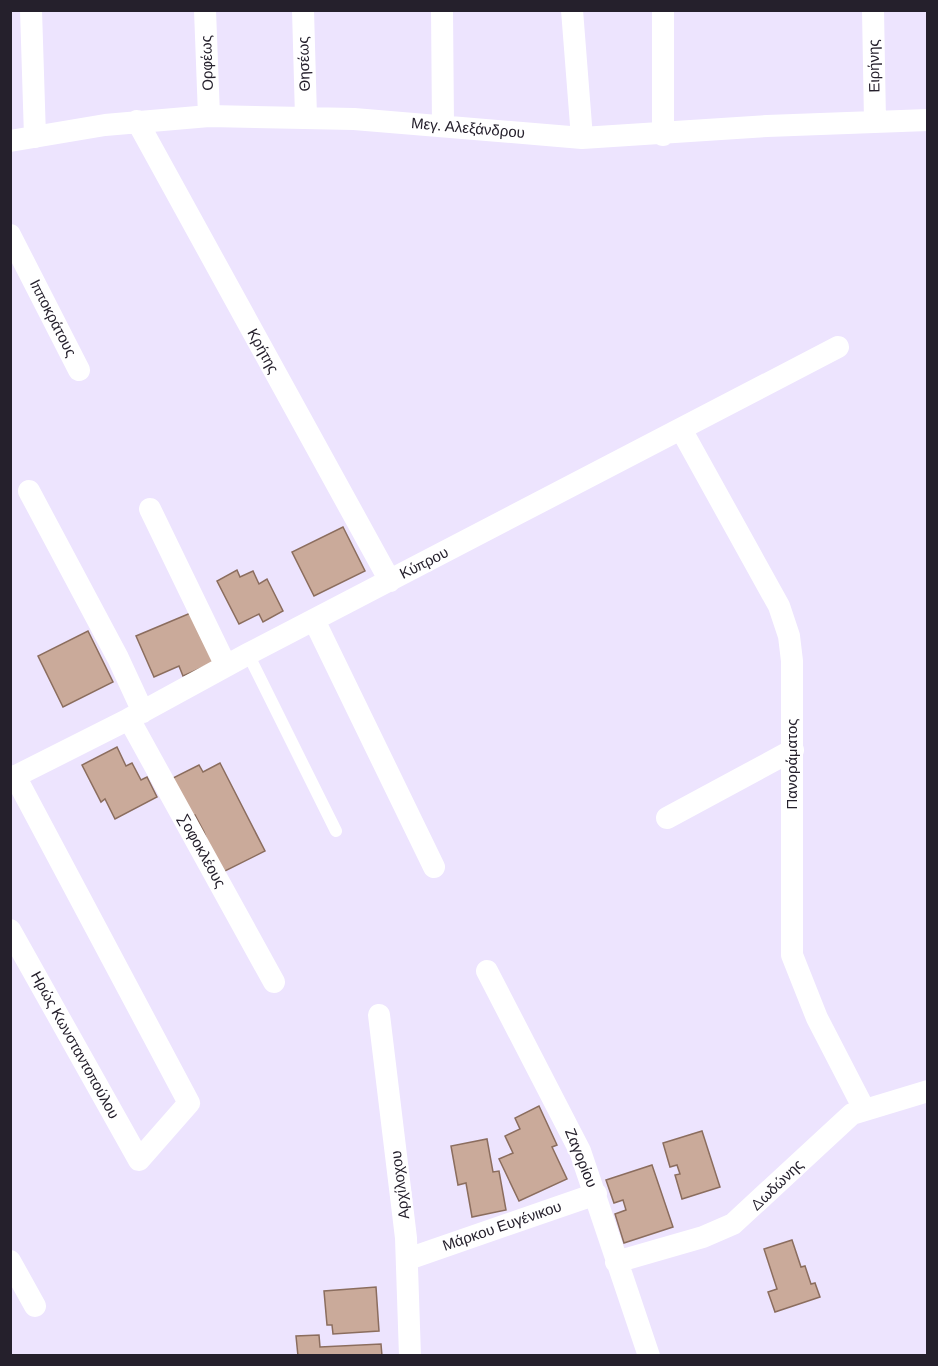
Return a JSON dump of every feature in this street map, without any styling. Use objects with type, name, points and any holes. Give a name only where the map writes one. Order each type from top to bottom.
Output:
[{"type":"street","points":[[32,10],[35,137]]},
{"type":"street","name":"Ορφέως","points":[[205,10],[209,116]]},
{"type":"street","name":"Θησέως","points":[[303,10],[306,117]]},
{"type":"street","points":[[442,10],[443,125]]},
{"type":"street","points":[[572,10],[582,138]]},
{"type":"street","points":[[663,10],[663,135]]},
{"type":"street","name":"Ειρήνης","points":[[873,10],[875,121]]},
{"type":"street","name":"Μεγ. Αλεξάνδρου","points":[[10,141],[137,121],[209,116],[306,117],[443,125],[582,138],[927,120]]},
{"type":"street","name":"Κρήτης","points":[[137,121],[390,581]]},
{"type":"street","name":"Ιπποκράτους","points":[[10,235],[80,370]]},
{"type":"street","name":"Κύπρου","points":[[13,777],[136,716],[248,654],[682,431],[838,347]]},
{"type":"street","name":"Πανοράματος","points":[[682,431],[774,597],[787,626],[791,645],[793,750],[792,955],[817,1018],[864,1109]]},
{"type":"street","name":"Σοφοκλέους","points":[[29,491],[118,658],[136,716],[274,982]]},
{"type":"street","points":[[150,509],[226,666]]},
{"type":"street","points":[[314,620],[434,867]]},
{"type":"street","points":[[667,818],[793,750]]},
{"type":"street","name":"Ηρώς Κωνσταντοπούλου","points":[[10,930],[139,1160],[189,1103],[13,777]]},
{"type":"street","name":"Ζαγορίου","points":[[487,971],[562,1112],[596,1194],[616,1262],[649,1356]]},
{"type":"street","name":"Αρχίλοχου","points":[[380,1015],[408,1259],[410,1356]]},
{"type":"street","name":"Δωδώνης","points":[[616,1262],[703,1237],[732,1224],[852,1114],[927,1091]]},
{"type":"street","name":"Μάρκου Ευγένικου","points":[[408,1259],[596,1194]]},
{"type":"street","points":[[10,1261],[35,1306]]},
{"type":"lane","points":[[248,654],[336,831]]},
{"type":"building","points":[[343,527],[365,571],[314,596],[292,552]]},
{"type":"building","points":[[237,570],[240,577],[253,571],[259,584],[267,579],[283,611],[263,622],[259,614],[239,624],[217,581]]},
{"type":"building","points":[[193,612],[215,662],[183,676],[179,666],[154,677],[136,636]]},
{"type":"building","points":[[88,631],[113,682],[63,707],[38,656]]},
{"type":"building","points":[[117,747],[126,766],[132,763],[141,780],[147,777],[157,797],[115,819],[105,799],[101,802],[82,765]]},
{"type":"building","points":[[220,763],[265,851],[219,874],[204,832],[195,815],[191,817],[171,779],[199,765],[203,772]]},
{"type":"building","points":[[539,1106],[557,1145],[552,1147],[567,1179],[519,1201],[499,1159],[513,1153],[505,1136],[520,1129],[515,1118]]},
{"type":"building","points":[[702,1131],[720,1187],[682,1199],[675,1175],[680,1174],[677,1165],[670,1167],[663,1143]]},
{"type":"building","points":[[487,1139],[493,1172],[499,1171],[506,1210],[472,1217],[466,1183],[458,1185],[451,1146]]},
{"type":"building","points":[[652,1165],[673,1227],[624,1243],[615,1214],[626,1210],[623,1200],[614,1203],[606,1180]]},
{"type":"building","points":[[792,1240],[801,1267],[805,1266],[811,1284],[815,1283],[820,1297],[775,1312],[768,1292],[777,1289],[764,1249]]},
{"type":"building","points":[[376,1287],[379,1331],[333,1334],[332,1325],[327,1325],[324,1291]]},
{"type":"building","points":[[319,1335],[320,1347],[381,1344],[382,1356],[298,1356],[296,1336]]}]
